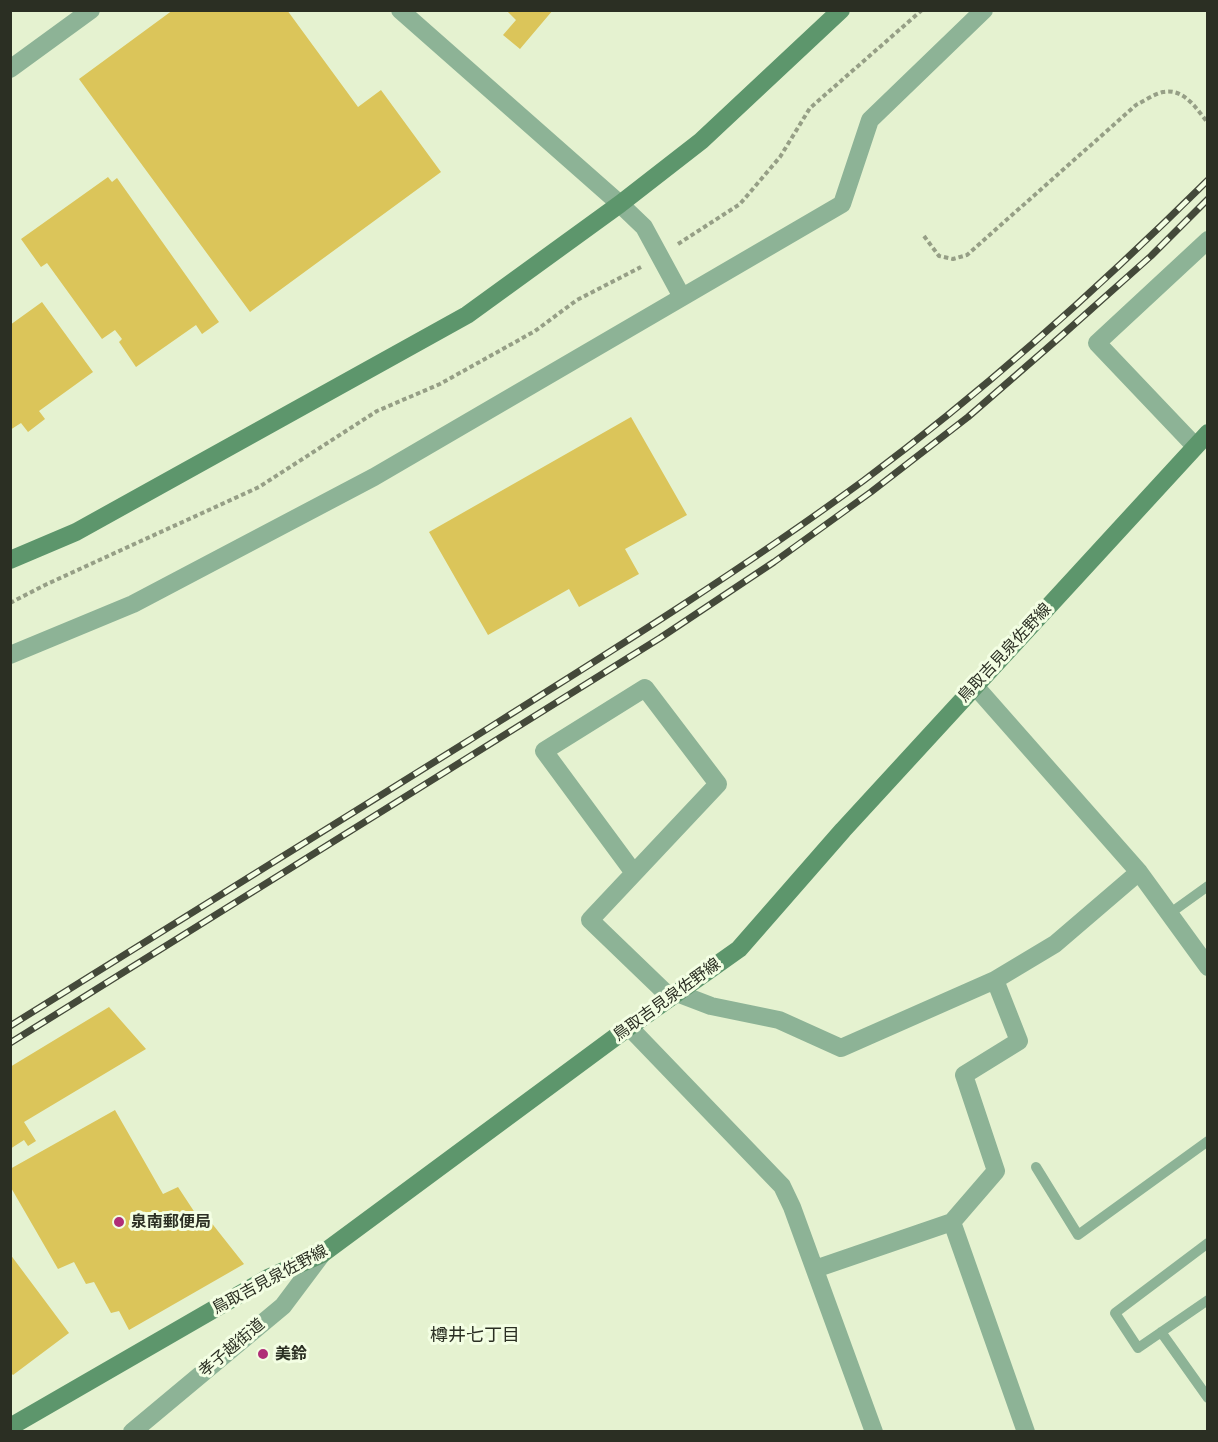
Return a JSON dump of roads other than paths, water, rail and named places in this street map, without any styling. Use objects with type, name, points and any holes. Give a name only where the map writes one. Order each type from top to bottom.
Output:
[{"type":"main road","points":[[10,560],[76,532],[467,315],[620,204],[700,141],[842,10]]},
{"type":"main road","name":"鳥取吉見泉佐野線","points":[[10,1427],[268,1278],[322,1254],[629,1027],[739,949],[850,822],[1202,440]]},
{"type":"street","points":[[10,69],[91,10]]},
{"type":"street","points":[[400,10],[644,227],[682,297]]},
{"type":"street","points":[[10,655],[133,604],[374,477],[842,204],[870,120],[984,10]]},
{"type":"street","points":[[1202,440],[1097,343],[1208,240]]},
{"type":"street","points":[[975,686],[1139,872],[1208,967]]},
{"type":"street","points":[[634,873],[544,751],[645,688],[718,784],[590,920],[674,995],[711,1006],[779,1020],[841,1048],[995,980],[1055,944],[1139,872]]},
{"type":"street","points":[[815,1269],[952,1222],[996,1171],[964,1075],[1019,1041],[995,980]]},
{"type":"street","points":[[629,1027],[782,1186],[792,1207],[874,1431]]},
{"type":"street","points":[[952,1222],[1026,1431]]},
{"type":"street","name":"孝子越街道","points":[[132,1431],[283,1306],[322,1254]]},
{"type":"lane","points":[[1169,914],[1208,886]]},
{"type":"lane","points":[[1036,1167],[1078,1235],[1208,1141]]},
{"type":"lane","points":[[1208,1243],[1115,1313],[1138,1348],[1208,1300]]},
{"type":"lane","points":[[1161,1332],[1208,1398]]},
{"type":"railway","points":[[10,1026],[618,646],[718,582],[815,515],[863,481],[997,374],[1084,298],[1208,180]]},
{"type":"railway","points":[[10,1043],[660,638],[774,562],[871,492],[968,417],[1151,256],[1208,199]]},
{"type":"place","name":"泉南郵便局","points":[[119,1222]]},
{"type":"place","name":"美鈴","points":[[263,1354]]},
{"type":"district","name":"樽井七丁目","points":[[475,1336]]}]
